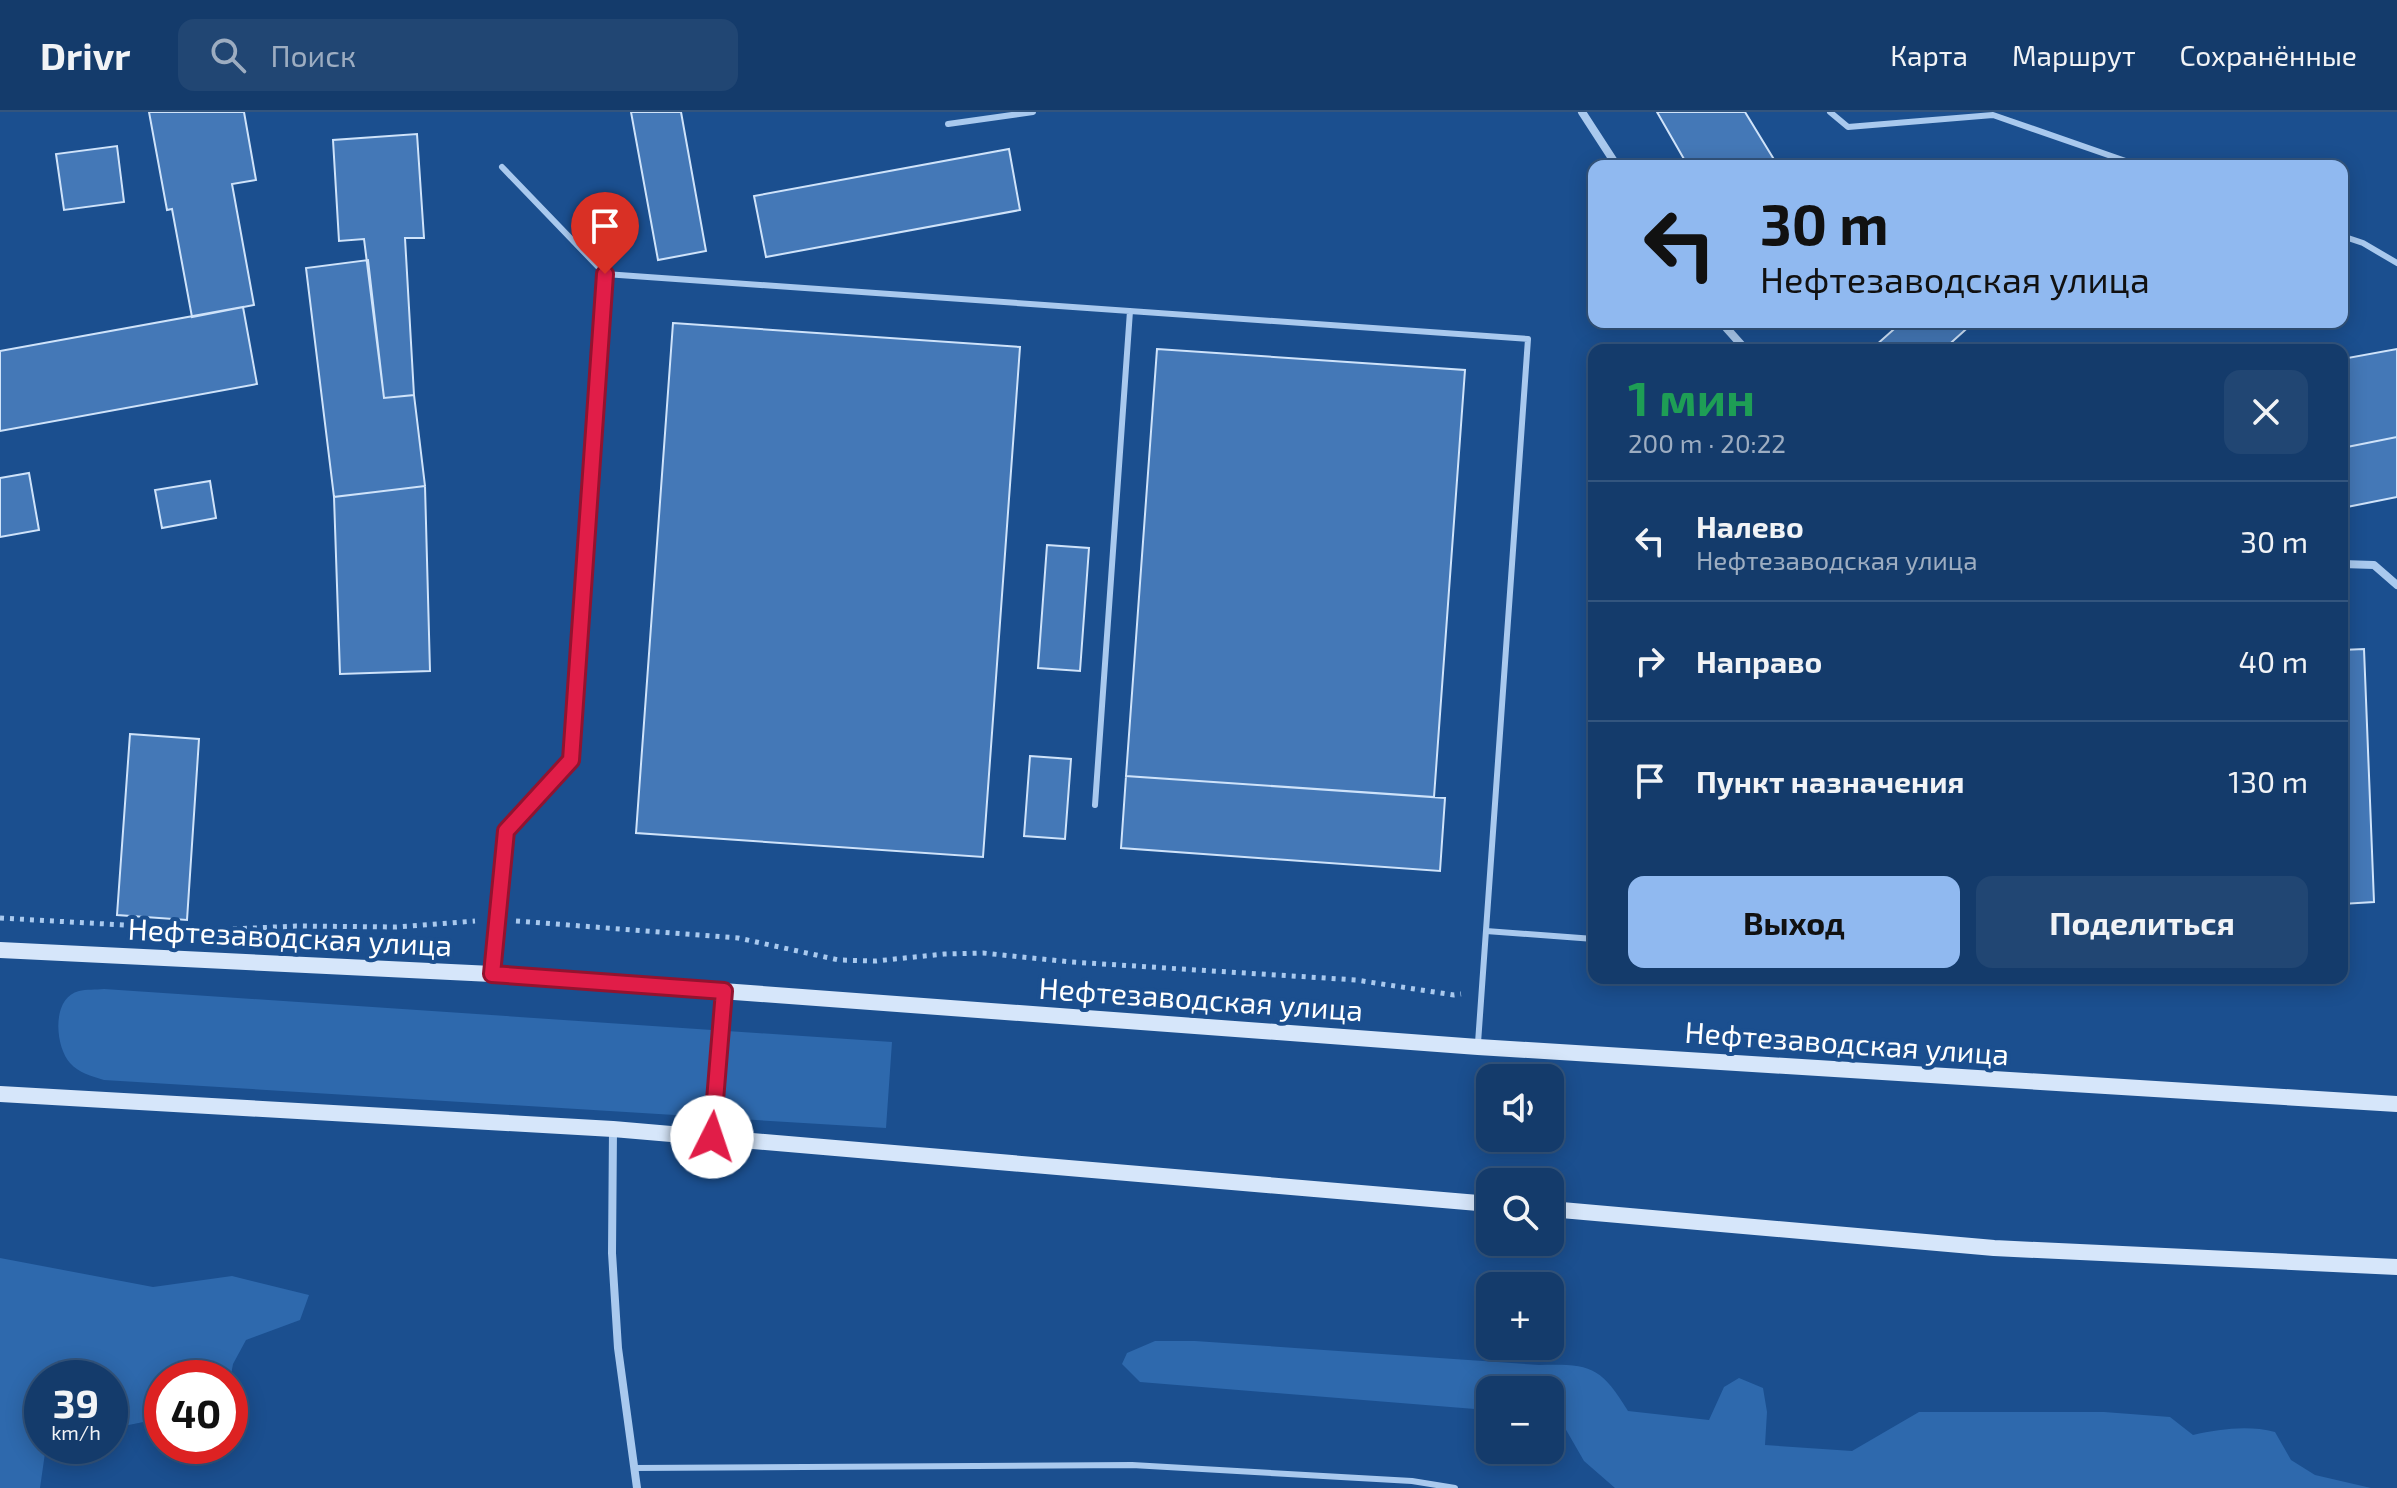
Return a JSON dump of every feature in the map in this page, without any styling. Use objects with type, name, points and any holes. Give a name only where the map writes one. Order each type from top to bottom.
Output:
[{"type":"main road","name":"Нефтезаводская улица","points":[[0,950],[492,974],[1478,1047],[2397,1104]]},
{"type":"main road","points":[[712,1137],[724,991]]},
{"type":"main road","points":[[0,1094],[613,1129],[1476,1203]]},
{"type":"main road","points":[[1564,1210],[1994,1248],[2397,1267]]},
{"type":"street","points":[[1582,112],[1613,160]]},
{"type":"street","points":[[1726,328],[1741,344]]},
{"type":"street","points":[[2348,564],[2374,565],[2397,585]]},
{"type":"street","points":[[613,1129],[612,1253],[618,1348],[637,1488]]},
{"type":"lane","points":[[948,124],[1033,112]]},
{"type":"lane","points":[[1830,112],[1848,127],[1994,113],[2123,160]]},
{"type":"lane","points":[[502,167],[605,274],[1528,339],[1478,1047]]},
{"type":"lane","points":[[2348,238],[2397,263]]},
{"type":"lane","points":[[492,974],[506,831],[571,760],[605,274]]},
{"type":"lane","points":[[1095,805],[1130,311]]},
{"type":"lane","points":[[1486,931],[1588,939]]},
{"type":"lane","points":[[634,1468],[1132,1465],[1412,1481],[1455,1488]]},
{"type":"path","points":[[0,918],[214,930],[296,926],[396,927],[498,920],[738,938],[839,960],[876,961],[983,953],[1071,962],[1356,980],[1454,995],[1481,991]]},
{"type":"shaded area","points":[[104,989],[892,1042],[886,1128],[104,1080],[81,1072],[70,1063],[61,1046],[58,1023],[60,1012],[70,995],[82,990]]},
{"type":"shaded area","points":[[0,1258],[153,1287],[232,1276],[309,1295],[300,1320],[246,1340],[235,1360],[144,1360],[144,1422],[128,1425],[128,1360],[24,1360],[24,1464],[43,1464],[40,1488],[0,1488]]},
{"type":"shaded area","points":[[1155,1341],[1195,1341],[1571,1365],[1601,1376],[1628,1411],[1709,1420],[1724,1387],[1739,1378],[1763,1388],[1767,1412],[1765,1445],[1852,1451],[1919,1412],[2104,1412],[2170,1417],[2193,1435],[2234,1429],[2275,1432],[2291,1460],[2315,1475],[2371,1488],[1615,1488],[1584,1461],[1564,1426],[1564,1376],[1476,1376],[1475,1409],[1140,1382],[1122,1364],[1127,1353]]},
{"type":"building","points":[[149,112],[244,112],[256,180],[232,184],[254,305],[192,317],[172,209],[167,210]]},
{"type":"building","points":[[631,112],[681,112],[706,251],[658,260]]},
{"type":"building","points":[[1657,112],[1745,112],[1774,160],[1685,160]]},
{"type":"building","points":[[417,134],[424,238],[405,238],[414,395],[384,398],[364,239],[339,241],[333,140]]},
{"type":"building","points":[[117,146],[124,202],[64,210],[56,154]]},
{"type":"building","points":[[1009,149],[1020,210],[766,257],[754,196]]},
{"type":"building","points":[[368,260],[384,398],[414,395],[425,486],[334,497],[306,268]]},
{"type":"building","points":[[243,307],[257,384],[0,431],[0,351]]},
{"type":"building","points":[[673,323],[1020,347],[983,857],[636,833]]},
{"type":"building","points":[[1895,328],[1967,328],[1950,344],[1877,344]]},
{"type":"building","points":[[1157,349],[1465,370],[1434,797],[1126,776]]},
{"type":"building","points":[[2397,349],[2397,437],[2348,447],[2348,358]]},
{"type":"building","points":[[2397,437],[2397,497],[2348,507],[2348,447]]},
{"type":"building","points":[[29,473],[39,530],[0,537],[0,478]]},
{"type":"building","points":[[210,481],[216,518],[162,528],[155,490]]},
{"type":"building","points":[[425,486],[430,671],[340,674],[334,497]]},
{"type":"building","points":[[1047,545],[1089,548],[1080,671],[1038,668]]},
{"type":"building","points":[[2364,649],[2374,902],[2348,904],[2348,650]]},
{"type":"building","points":[[130,734],[199,739],[187,920],[117,915]]},
{"type":"building","points":[[1030,756],[1071,759],[1065,839],[1024,836]]},
{"type":"building","points":[[1126,776],[1445,798],[1440,871],[1121,848]]},
{"type":"route","points":[[605,274],[571,760],[506,831],[492,974],[724,991],[712,1137]]}]
